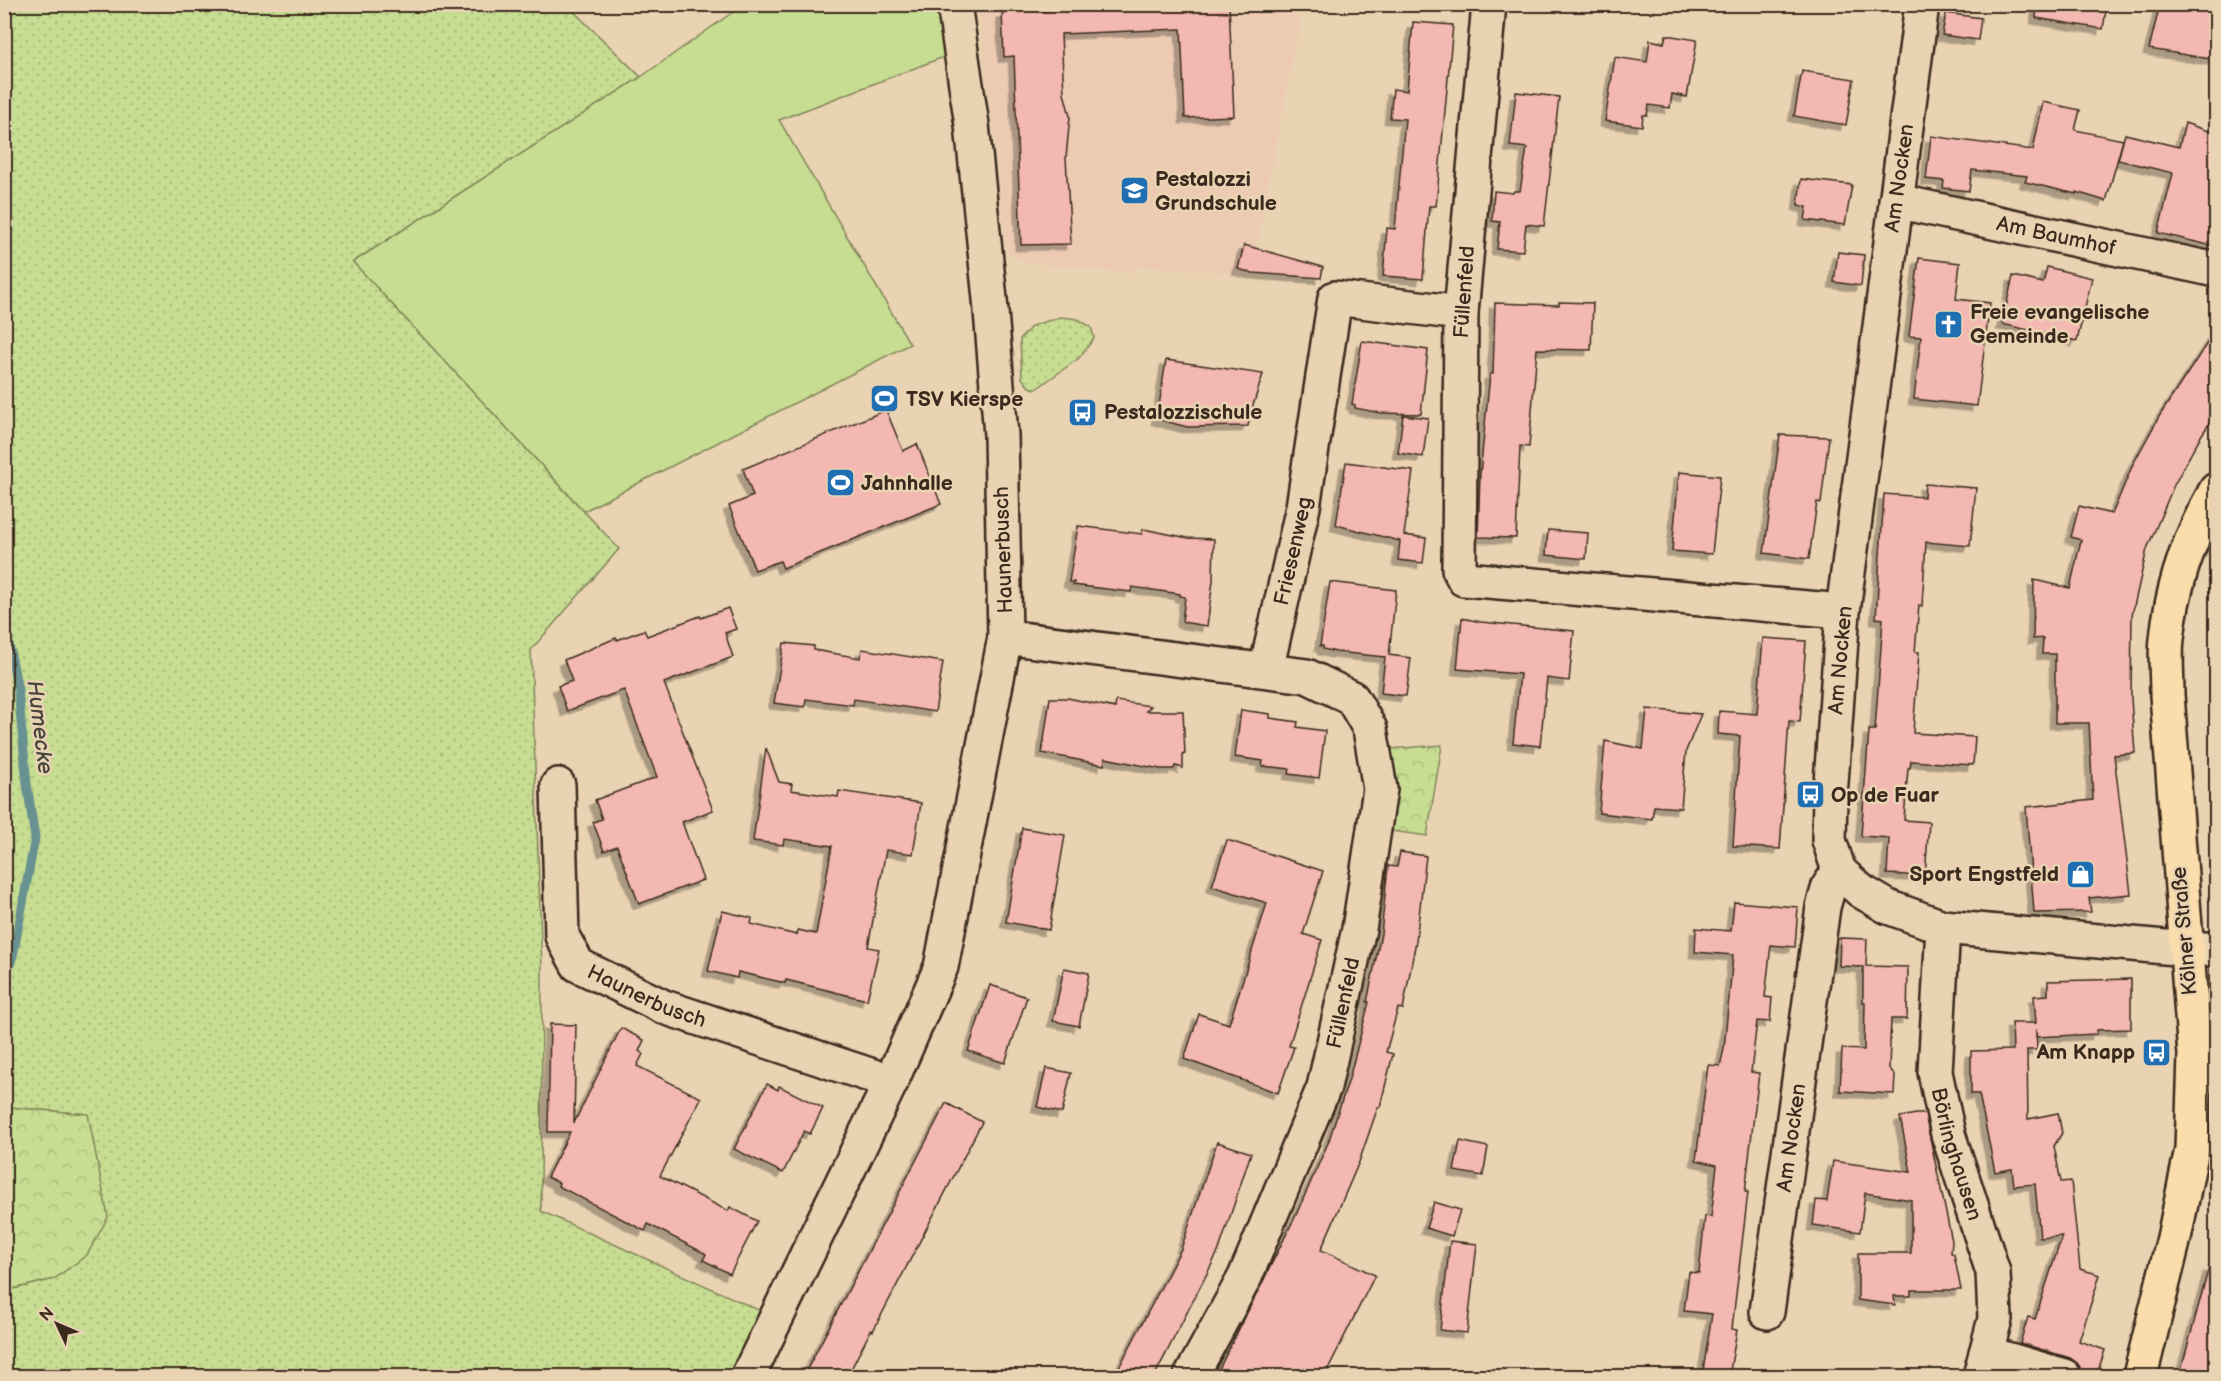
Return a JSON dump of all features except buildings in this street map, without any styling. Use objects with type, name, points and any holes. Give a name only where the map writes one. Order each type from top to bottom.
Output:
[{"type":"main road","name":"Kölner Straße","points":[[2140,1377],[2174,1238],[2192,1149],[2202,949],[2168,706],[2167,640],[2175,586],[2199,521],[2217,490]]},
{"type":"street","name":"Haunerbusch","points":[[748,1377],[891,1082],[941,967],[1005,637],[1001,435],[972,125],[954,4]]},
{"type":"street","name":"Füllenfeld","points":[[1489,4],[1461,313],[1459,569],[1464,579],[1843,611]]},
{"type":"street","name":"Am Nocken","points":[[1767,1312],[1823,907],[1829,886],[1839,871],[1829,840],[1843,611],[1922,4]]},
{"type":"street","name":"Am Baumhof","points":[[1896,201],[2217,270]]},
{"type":"street","name":"Friesenweg","points":[[1266,670],[1302,507],[1335,298],[1461,313]]},
{"type":"street","points":[[1005,637],[1266,670]]},
{"type":"street","name":"Füllenfeld","points":[[1191,1377],[1245,1277],[1324,1087],[1359,929],[1380,789],[1370,729],[1352,698],[1307,676],[1266,670]]},
{"type":"street","name":"Haunerbusch","points":[[558,785],[562,936],[578,965],[664,1007],[891,1082]]},
{"type":"street","points":[[1839,871],[1861,891],[1888,907],[1943,927],[2202,949]]},
{"type":"street","name":"Börlinghausen","points":[[1943,927],[1935,1072],[1948,1134],[1993,1272],[1995,1318],[1983,1365]]},
{"type":"street","points":[[1983,1365],[2064,1377]]},
{"type":"shaded area","name":"Pestalozzi Grundschule","points":[[975,5],[1295,5],[1299,25],[1251,274],[1133,266],[1135,270],[1130,273],[1024,262],[1007,251],[981,26]]},
{"type":"green space","points":[[5,5],[567,5],[641,77],[353,262],[619,549],[531,650],[542,971],[541,1211],[763,1312],[731,1376],[5,1376],[5,1296],[13,1289],[54,1279],[88,1114],[5,1107]]},
{"type":"green space","points":[[743,5],[939,5],[954,53],[779,120],[910,344],[584,511],[353,262],[641,77]]},
{"type":"green space","points":[[1060,317],[1078,319],[1091,327],[1094,338],[1079,358],[1036,389],[1029,387],[1022,378],[1020,339],[1032,326]]},
{"type":"green space","points":[[1442,745],[1427,836],[1392,831],[1396,785],[1390,749]]},
{"type":"green space","points":[[5,1107],[88,1114],[108,1217],[87,1255],[54,1279],[13,1289],[5,1296]]},
{"type":"waterway","name":"Humecke","points":[[4,546],[7,635],[18,690],[35,838],[13,956],[4,982]]},
{"type":"place","name":"Pestalozzi Grundschule","points":[[1134,191]]},
{"type":"place","name":"Freie evangelische Gemeinde","points":[[1949,324]]},
{"type":"place","name":"TSV Kierspe","points":[[885,399]]},
{"type":"place","name":"Pestalozzischule","points":[[1083,412]]},
{"type":"place","name":"Jahnhalle","points":[[840,483]]},
{"type":"place","name":"Op de Fuar","points":[[1810,795]]},
{"type":"place","name":"Sport Engstfeld","points":[[2080,874]]},
{"type":"place","name":"Am Knapp","points":[[2156,1052]]}]
